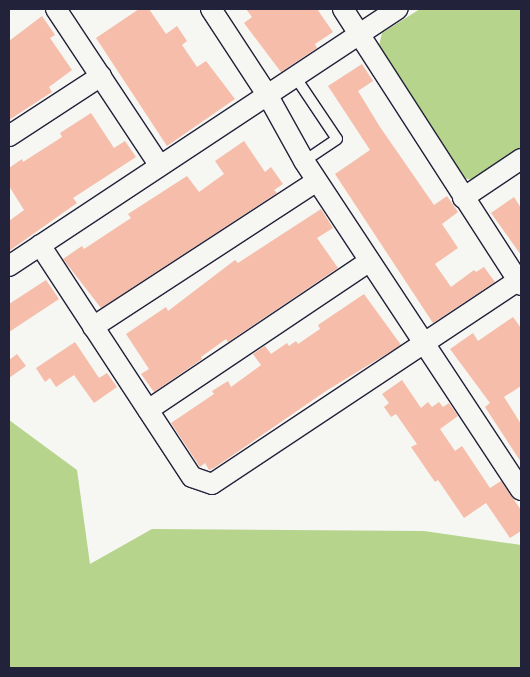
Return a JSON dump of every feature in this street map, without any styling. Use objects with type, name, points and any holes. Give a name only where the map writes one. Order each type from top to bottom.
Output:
[{"type":"street","points":[[56,9],[160,166]]},
{"type":"street","points":[[211,9],[268,96],[317,181],[521,490]]},
{"type":"street","points":[[40,245],[192,478],[212,484],[520,282],[462,198],[343,9]]},
{"type":"street","points":[[9,266],[398,9]]},
{"type":"street","points":[[9,136],[101,76]]},
{"type":"street","points":[[462,198],[521,159]]},
{"type":"street","points":[[93,327],[317,181]]},
{"type":"street","points":[[148,410],[370,261]]},
{"type":"lane","points":[[296,78],[337,139],[304,160]]},
{"type":"green space","points":[[420,9],[521,9],[521,153],[477,181],[464,178],[379,46],[382,33]]},
{"type":"green space","points":[[9,420],[77,470],[90,564],[152,529],[424,531],[521,545],[521,668],[9,668]]},
{"type":"building","points":[[139,9],[149,9],[166,34],[177,26],[187,41],[182,45],[197,67],[206,61],[235,99],[167,146],[96,38]]},
{"type":"building","points":[[246,9],[317,9],[333,32],[315,44],[317,48],[281,72],[244,23],[252,17]]},
{"type":"building","points":[[42,16],[55,35],[50,38],[72,70],[49,87],[52,92],[9,120],[9,41]]},
{"type":"building","points":[[362,64],[373,81],[358,91],[380,127],[434,205],[447,196],[458,212],[442,224],[458,248],[435,264],[451,287],[474,270],[476,272],[484,267],[495,282],[433,323],[335,174],[370,150],[328,86]]},
{"type":"building","points":[[91,113],[114,148],[125,141],[136,157],[73,198],[77,203],[9,251],[9,221],[24,210],[9,186],[9,168],[22,159],[23,162],[62,137],[60,133]]},
{"type":"building","points":[[244,141],[265,172],[271,167],[283,184],[274,190],[277,193],[101,308],[63,259],[82,246],[84,249],[131,218],[128,214],[187,176],[199,192],[224,174],[215,161]]},
{"type":"building","points":[[514,197],[521,208],[521,255],[491,213]]},
{"type":"building","points":[[321,209],[333,228],[317,238],[338,268],[228,342],[226,339],[201,357],[202,359],[154,392],[141,374],[149,369],[126,334],[166,307],[168,311],[235,260],[238,263]]},
{"type":"building","points":[[46,280],[59,299],[9,332],[9,304]]},
{"type":"building","points":[[364,294],[401,345],[326,391],[214,468],[209,470],[205,463],[200,467],[171,423],[214,394],[212,391],[228,381],[231,387],[261,365],[253,354],[265,346],[271,354],[287,343],[289,346],[296,341],[298,344],[320,329],[318,325]]},
{"type":"building","points":[[513,317],[521,328],[521,386],[504,397],[521,424],[521,462],[485,407],[490,403],[450,349],[473,333],[478,341]]},
{"type":"building","points":[[75,342],[99,378],[107,373],[117,387],[94,403],[74,375],[56,387],[50,378],[45,382],[36,368]]},
{"type":"building","points":[[17,354],[26,366],[9,378],[9,360]]},
{"type":"building","points":[[402,380],[421,408],[428,402],[432,407],[439,402],[443,407],[449,403],[458,416],[440,429],[455,451],[462,446],[490,488],[501,481],[521,510],[521,531],[510,538],[486,503],[464,518],[438,480],[435,482],[411,447],[417,444],[396,414],[391,417],[384,407],[389,403],[382,394]]}]
